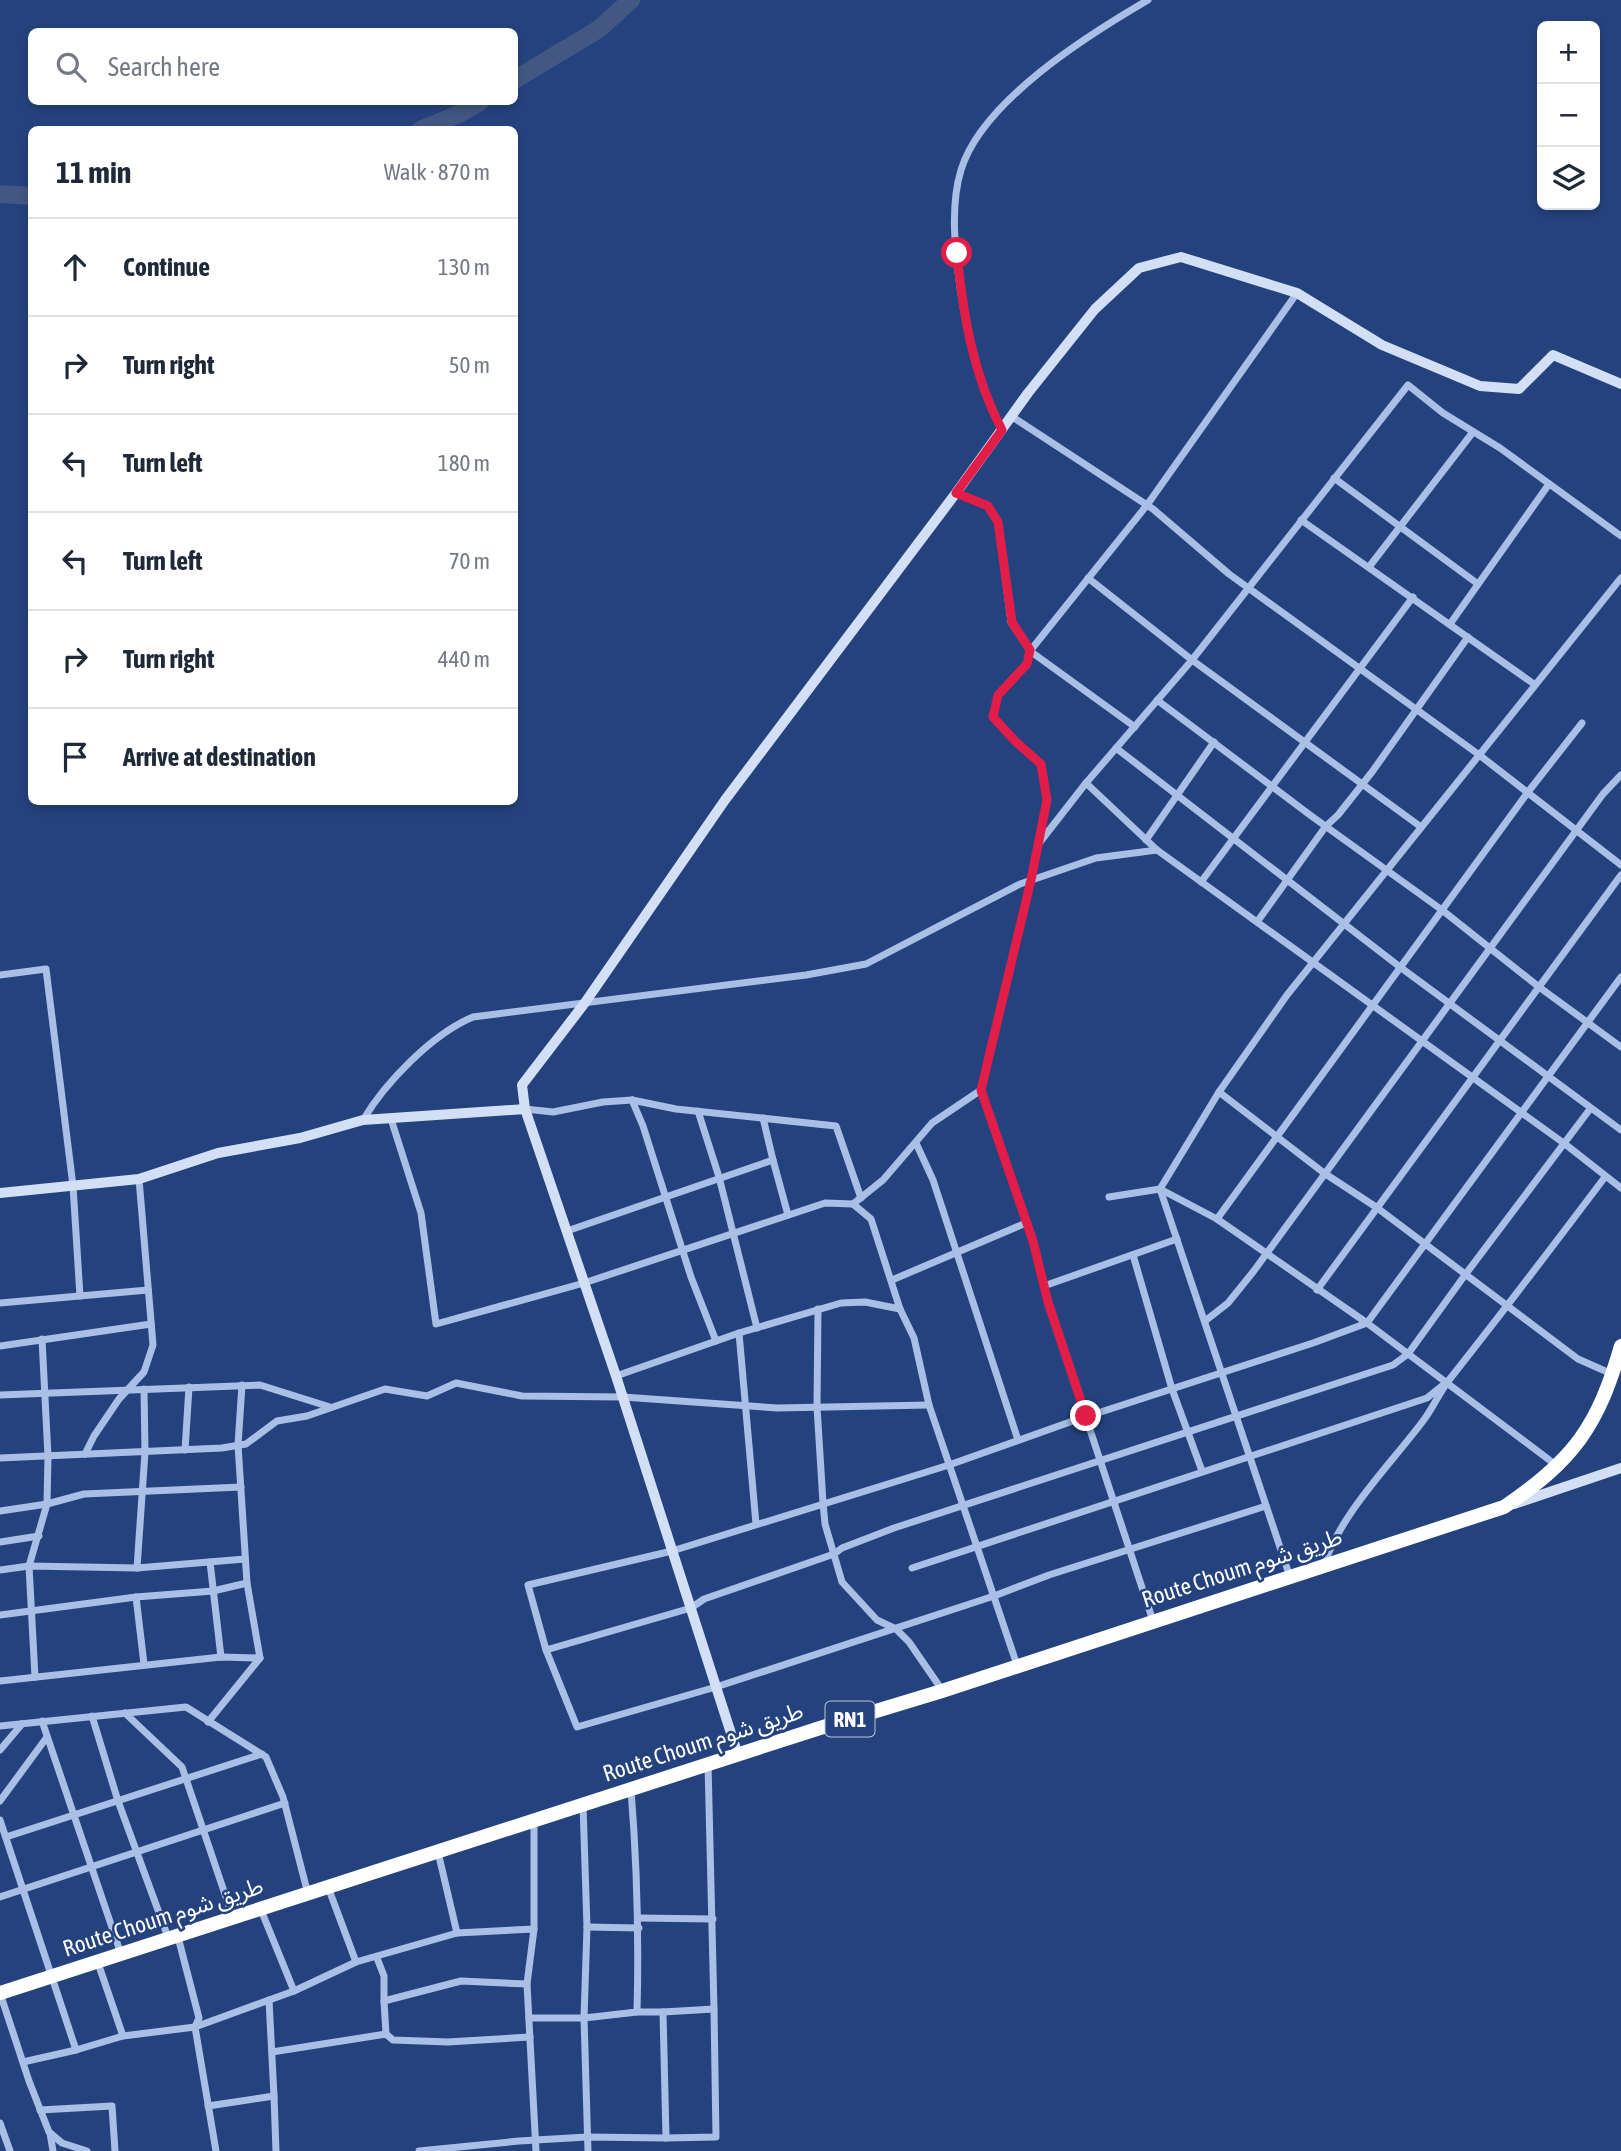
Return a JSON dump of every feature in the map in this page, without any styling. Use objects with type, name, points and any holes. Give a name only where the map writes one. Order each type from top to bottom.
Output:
[{"type":"highway","name":"Route Choum طريق شوم","points":[[0,1993],[942,1691],[1504,1507],[1558,1466],[1591,1422],[1602,1405],[1621,1346]]},
{"type":"street","points":[[1002,430],[984,393],[963,309],[955,211],[961,169],[980,131],[1027,85],[1081,41],[1148,0]]},
{"type":"street","points":[[738,1755],[616,1376],[525,1109],[522,1085],[584,1004],[725,800],[1011,416],[1095,309],[1139,268],[1181,257],[1297,293],[1382,345],[1480,386],[1519,389],[1553,355],[1621,384]]},
{"type":"street","points":[[1153,1621],[981,1090],[1031,880],[1047,800],[1041,764],[993,717],[998,695],[1027,664],[1030,650],[1147,505],[1297,293]]},
{"type":"street","points":[[1038,845],[1086,783],[1192,660],[1408,385],[1443,413],[1621,536]]},
{"type":"street","points":[[1011,416],[1147,505],[1249,589],[1478,754],[1621,864]]},
{"type":"street","points":[[1369,567],[1474,432]]},
{"type":"street","points":[[1334,478],[1478,584]]},
{"type":"street","points":[[1450,624],[1549,484]]},
{"type":"street","points":[[956,493],[988,506],[998,522],[1012,622],[1030,650],[1135,727]]},
{"type":"street","points":[[1301,520],[1534,684]]},
{"type":"street","points":[[1088,578],[1192,660],[1421,827]]},
{"type":"street","points":[[1160,1189],[1219,1093],[1287,995],[1621,578]]},
{"type":"street","points":[[1201,882],[1413,597]]},
{"type":"street","points":[[1257,922],[1326,826],[1363,784],[1468,637]]},
{"type":"street","points":[[1157,700],[1442,910],[1539,987],[1621,1047]]},
{"type":"street","points":[[1217,1219],[1528,792],[1582,723]]},
{"type":"street","points":[[1146,840],[1214,742]]},
{"type":"street","points":[[1116,748],[1400,967],[1621,1130]]},
{"type":"street","points":[[1205,1321],[1228,1303],[1602,794],[1621,775]]},
{"type":"street","points":[[1086,783],[1157,850],[1566,1144],[1621,1188]]},
{"type":"street","points":[[363,1120],[379,1094],[455,1025],[473,1017],[806,975],[866,964],[1031,880],[1096,858],[1157,850]]},
{"type":"street","points":[[1317,1290],[1621,875]]},
{"type":"street","points":[[0,975],[46,969],[73,1186],[80,1296]]},
{"type":"street","points":[[1266,1506],[1049,1575],[896,1629],[716,1687],[577,1727],[546,1650],[528,1585],[672,1551],[950,1465],[1086,1416],[1223,1373],[1367,1322],[1621,977]]},
{"type":"street","points":[[853,1204],[883,1180],[932,1123],[981,1090]]},
{"type":"street","points":[[1219,1093],[1578,1359],[1613,1374]]},
{"type":"street","points":[[0,1193],[139,1179],[218,1153],[300,1138],[363,1120],[525,1109],[552,1112],[603,1102],[632,1100],[698,1111],[836,1126],[861,1198]]},
{"type":"street","points":[[632,1100],[643,1126],[682,1251],[716,1341]]},
{"type":"street","points":[[546,1650],[691,1608],[704,1599],[963,1506],[1393,1365],[1408,1354],[1590,1109]]},
{"type":"street","points":[[698,1111],[719,1177],[757,1328]]},
{"type":"street","points":[[763,1118],[788,1215]]},
{"type":"street","points":[[391,1119],[421,1213],[436,1324],[584,1283],[825,1203],[853,1204],[871,1219],[900,1308],[914,1338],[929,1405],[1017,1665]]},
{"type":"street","points":[[916,1143],[933,1181],[1018,1440]]},
{"type":"street","points":[[567,1231],[773,1160]]},
{"type":"street","points":[[1324,1566],[1329,1549],[1349,1516],[1426,1417],[1447,1382],[1605,1177]]},
{"type":"street","points":[[85,1454],[94,1436],[127,1390],[144,1372],[153,1345],[139,1179]]},
{"type":"street","points":[[1160,1189],[1290,1577]]},
{"type":"street","points":[[1110,1197],[1160,1189],[1217,1219],[1367,1322],[1558,1466]]},
{"type":"street","points":[[892,1280],[1026,1223]]},
{"type":"street","points":[[1044,1286],[1177,1239]]},
{"type":"street","points":[[1133,1255],[1172,1389],[1202,1471]]},
{"type":"street","points":[[0,1303],[148,1290]]},
{"type":"street","points":[[616,1376],[716,1341],[841,1303],[900,1308]]},
{"type":"street","points":[[818,1309],[817,1407],[823,1503],[825,1524],[842,1582],[877,1620],[896,1629],[909,1642],[942,1691]]},
{"type":"street","points":[[0,1346],[151,1324]]},
{"type":"street","points":[[739,1334],[756,1524]]},
{"type":"street","points":[[35,1677],[29,1566],[47,1504],[48,1456],[42,1339]]},
{"type":"street","points":[[912,1568],[1427,1398],[1447,1382]]},
{"type":"street","points":[[0,1458],[185,1450],[246,1444],[277,1421],[307,1416],[385,1389],[427,1396],[456,1383],[522,1396],[622,1397],[746,1406],[929,1405]]},
{"type":"street","points":[[208,1722],[260,1658],[247,1583],[238,1445],[242,1385]]},
{"type":"street","points":[[0,1395],[260,1385],[331,1408]]},
{"type":"street","points":[[185,1450],[189,1387]]},
{"type":"street","points":[[137,1568],[145,1452],[144,1390]]},
{"type":"street","points":[[1504,1507],[1621,1468]]},
{"type":"street","points":[[0,1511],[47,1504],[84,1494],[241,1486]]},
{"type":"street","points":[[0,1542],[39,1536]]},
{"type":"street","points":[[0,1570],[29,1566],[137,1568],[246,1559]]},
{"type":"street","points":[[210,1562],[222,1657]]},
{"type":"street","points":[[0,1615],[136,1597],[214,1591],[247,1583]]},
{"type":"street","points":[[136,1597],[144,1664]]},
{"type":"street","points":[[0,1681],[222,1657],[260,1658]]},
{"type":"street","points":[[0,1726],[186,1707],[267,1757],[285,1803],[308,1894]]},
{"type":"street","points":[[125,1713],[182,1767],[234,1919]]},
{"type":"street","points":[[92,1716],[136,1852],[174,1938],[199,2018],[195,2027],[216,2151]]},
{"type":"street","points":[[42,1721],[121,1955]]},
{"type":"street","points":[[0,1750],[22,1724]]},
{"type":"street","points":[[0,1801],[47,1737]]},
{"type":"street","points":[[6,1837],[262,1754]]},
{"type":"street","points":[[419,2151],[587,2137],[716,2137],[708,1764]]},
{"type":"street","points":[[631,1790],[639,1918],[637,2012]]},
{"type":"street","points":[[0,1897],[285,1803]]},
{"type":"street","points":[[583,1805],[587,1927],[584,2018],[588,2151]]},
{"type":"street","points":[[0,1820],[76,2050]]},
{"type":"street","points":[[534,1821],[534,1929],[527,1984],[536,2151]]},
{"type":"street","points":[[438,1852],[457,1933]]},
{"type":"street","points":[[328,1888],[356,1962]]},
{"type":"street","points":[[261,1910],[294,1991]]},
{"type":"street","points":[[639,1918],[713,1919]]},
{"type":"street","points":[[587,1927],[639,1927]]},
{"type":"street","points":[[23,2062],[123,2036],[195,2027],[294,1991],[356,1962],[457,1933],[534,1929]]},
{"type":"street","points":[[376,1958],[384,1976],[386,2034],[393,2040],[434,2042],[530,2037]]},
{"type":"street","points":[[98,1963],[123,2036]]},
{"type":"street","points":[[384,2001],[461,1981],[527,1984]]},
{"type":"street","points":[[0,1993],[49,2132],[53,2151]]},
{"type":"street","points":[[269,2000],[276,2151]]},
{"type":"street","points":[[529,2018],[584,2018],[637,2012],[714,2009]]},
{"type":"street","points":[[663,2012],[666,2138]]},
{"type":"street","points":[[272,2052],[386,2034]]},
{"type":"street","points":[[208,2106],[274,2096]]},
{"type":"street","points":[[40,2110],[112,2106],[115,2151]]},
{"type":"street","points":[[0,2123],[10,2151]]},
{"type":"street","points":[[49,2132],[62,2143],[88,2151]]},
{"type":"waterway","points":[[518,78],[599,29],[631,0]]},
{"type":"waterway","points":[[430,126],[475,105]]},
{"type":"waterway","points":[[0,194],[28,196]]},
{"type":"route","points":[[957,253],[963,309],[974,359],[988,404],[1002,430],[956,493],[988,506],[998,522],[1012,622],[1030,650],[1027,664],[998,695],[993,717],[1041,764],[1047,800],[1031,880],[981,1090],[1033,1241],[1048,1302],[1086,1416]]}]
